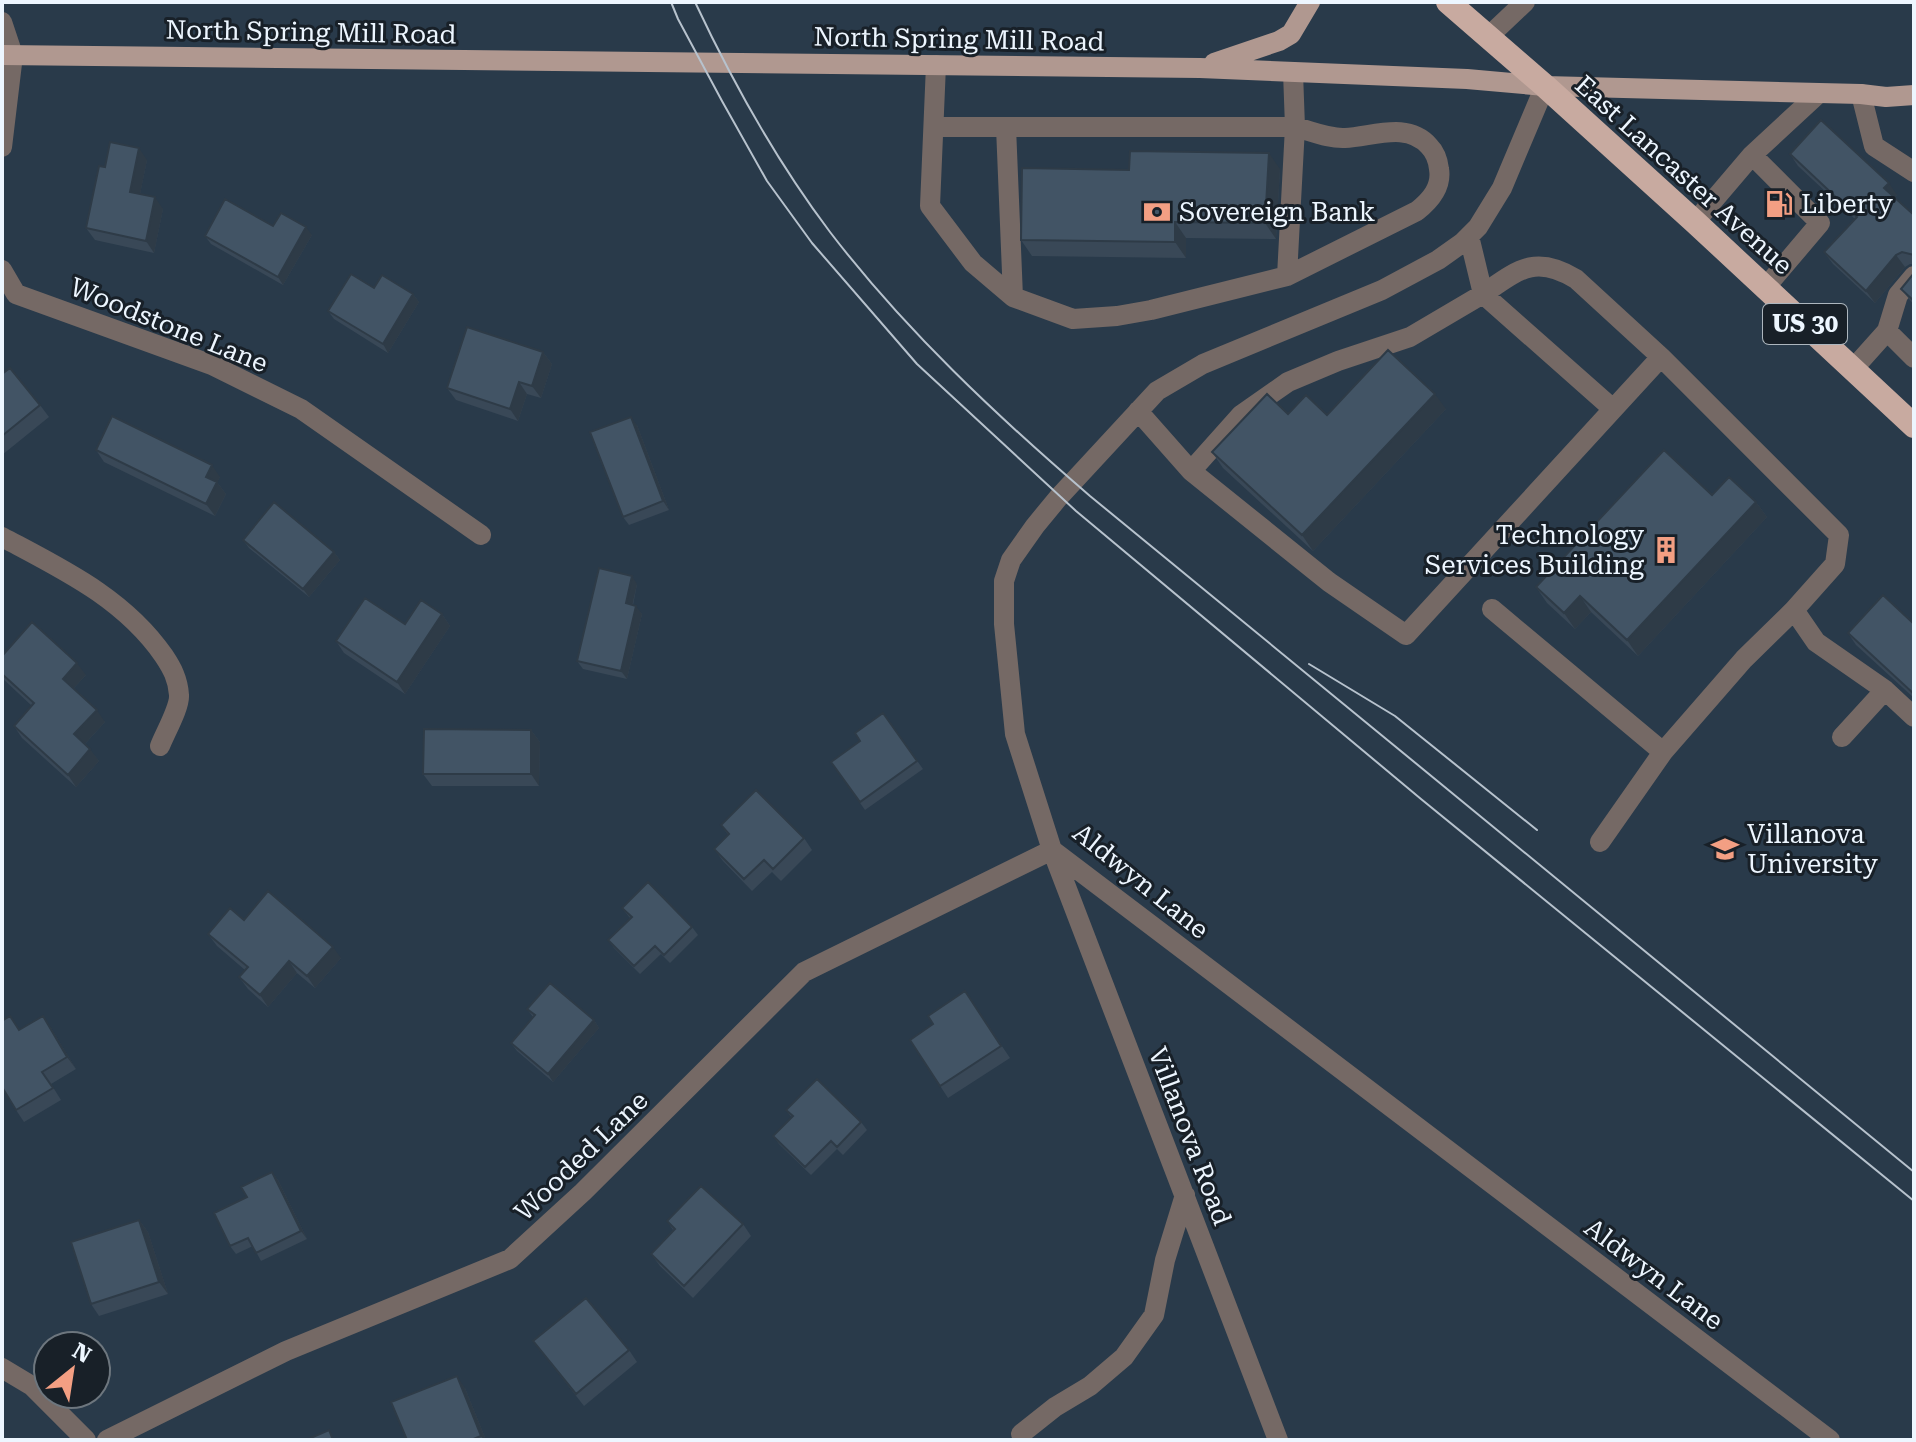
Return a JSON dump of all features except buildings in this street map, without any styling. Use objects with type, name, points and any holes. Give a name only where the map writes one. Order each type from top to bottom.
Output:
[{"type":"highway","name":"East Lancaster Avenue","points":[[1448,2],[1695,222],[1914,426]]},
{"type":"main road","points":[[1200,68],[1291,34],[1310,2]]},
{"type":"main road","name":"North Spring Mill Road","points":[[8,55],[1200,68],[1467,79],[1545,86],[1886,97],[1914,95]]},
{"type":"street","points":[[1488,37],[1525,2]]},
{"type":"street","points":[[2,22],[8,55],[2,147]]},
{"type":"street","points":[[934,127],[1295,127],[1341,139],[1403,132],[1416,135],[1435,153],[1440,179],[1436,192],[1417,211],[1287,276],[1151,310],[1073,319],[1013,297],[973,263],[930,206],[936,65]]},
{"type":"street","points":[[1287,276],[1295,127],[1293,72]]},
{"type":"street","name":"Aldwyn Lane","points":[[1545,86],[1514,165],[1478,227],[1469,236],[1438,260],[1382,290],[1203,364],[1157,391],[1035,526],[1011,560],[1004,581],[1004,624],[1015,734],[1052,850],[1830,1440]]},
{"type":"street","points":[[1695,222],[1752,155],[1818,94]]},
{"type":"street","points":[[1861,94],[1874,146],[1914,172]]},
{"type":"street","points":[[1006,127],[1013,297]]},
{"type":"street","points":[[1752,155],[1820,223],[1765,288]]},
{"type":"street","points":[[1469,236],[1483,294],[1613,409]]},
{"type":"street","points":[[1191,471],[1241,415],[1288,382],[1410,337],[1525,268],[1543,266],[1561,269],[1576,279],[1661,357],[1839,535],[1835,564],[1744,659],[1663,752],[1600,842]]},
{"type":"street","name":"Woodstone Lane","points":[[2,270],[16,294],[212,365],[301,409],[481,535]]},
{"type":"street","points":[[1853,369],[1887,331],[1898,295],[1914,276]]},
{"type":"street","points":[[1887,331],[1914,358]]},
{"type":"street","points":[[1138,411],[1191,471],[1329,582],[1406,635],[1661,357]]},
{"type":"street","points":[[2,537],[112,600],[150,636],[176,674],[180,698],[160,746]]},
{"type":"street","points":[[1492,609],[1663,752]]},
{"type":"street","points":[[1794,610],[1816,642],[1885,690],[1914,717]]},
{"type":"street","points":[[1842,737],[1885,690]]},
{"type":"street","name":"Villanova Road","points":[[1052,850],[1278,1440]]},
{"type":"street","name":"Wooded Lane","points":[[107,1440],[286,1351],[510,1259],[583,1192],[804,972],[1052,850]]},
{"type":"street","points":[[1021,1434],[1055,1407],[1090,1386],[1124,1357],[1154,1315],[1165,1260],[1185,1195]]},
{"type":"street","points":[[2,1368],[32,1386],[86,1440]]},
{"type":"tram line","points":[[671,2],[767,181],[812,243],[917,364],[1076,511],[1421,799],[1914,1201]]},
{"type":"tram line","points":[[695,2],[757,121],[830,232],[921,338],[987,403],[1090,496],[1914,1172]]},
{"type":"tram line","points":[[1309,664],[1395,716],[1537,830]]},
{"type":"place","name":"Liberty","points":[[1779,204]]},
{"type":"place","name":"Sovereign Bank","points":[[1157,212]]},
{"type":"place","name":"Technology Services Building","points":[[1666,550]]},
{"type":"place","name":"Villanova University","points":[[1725,849]]}]
